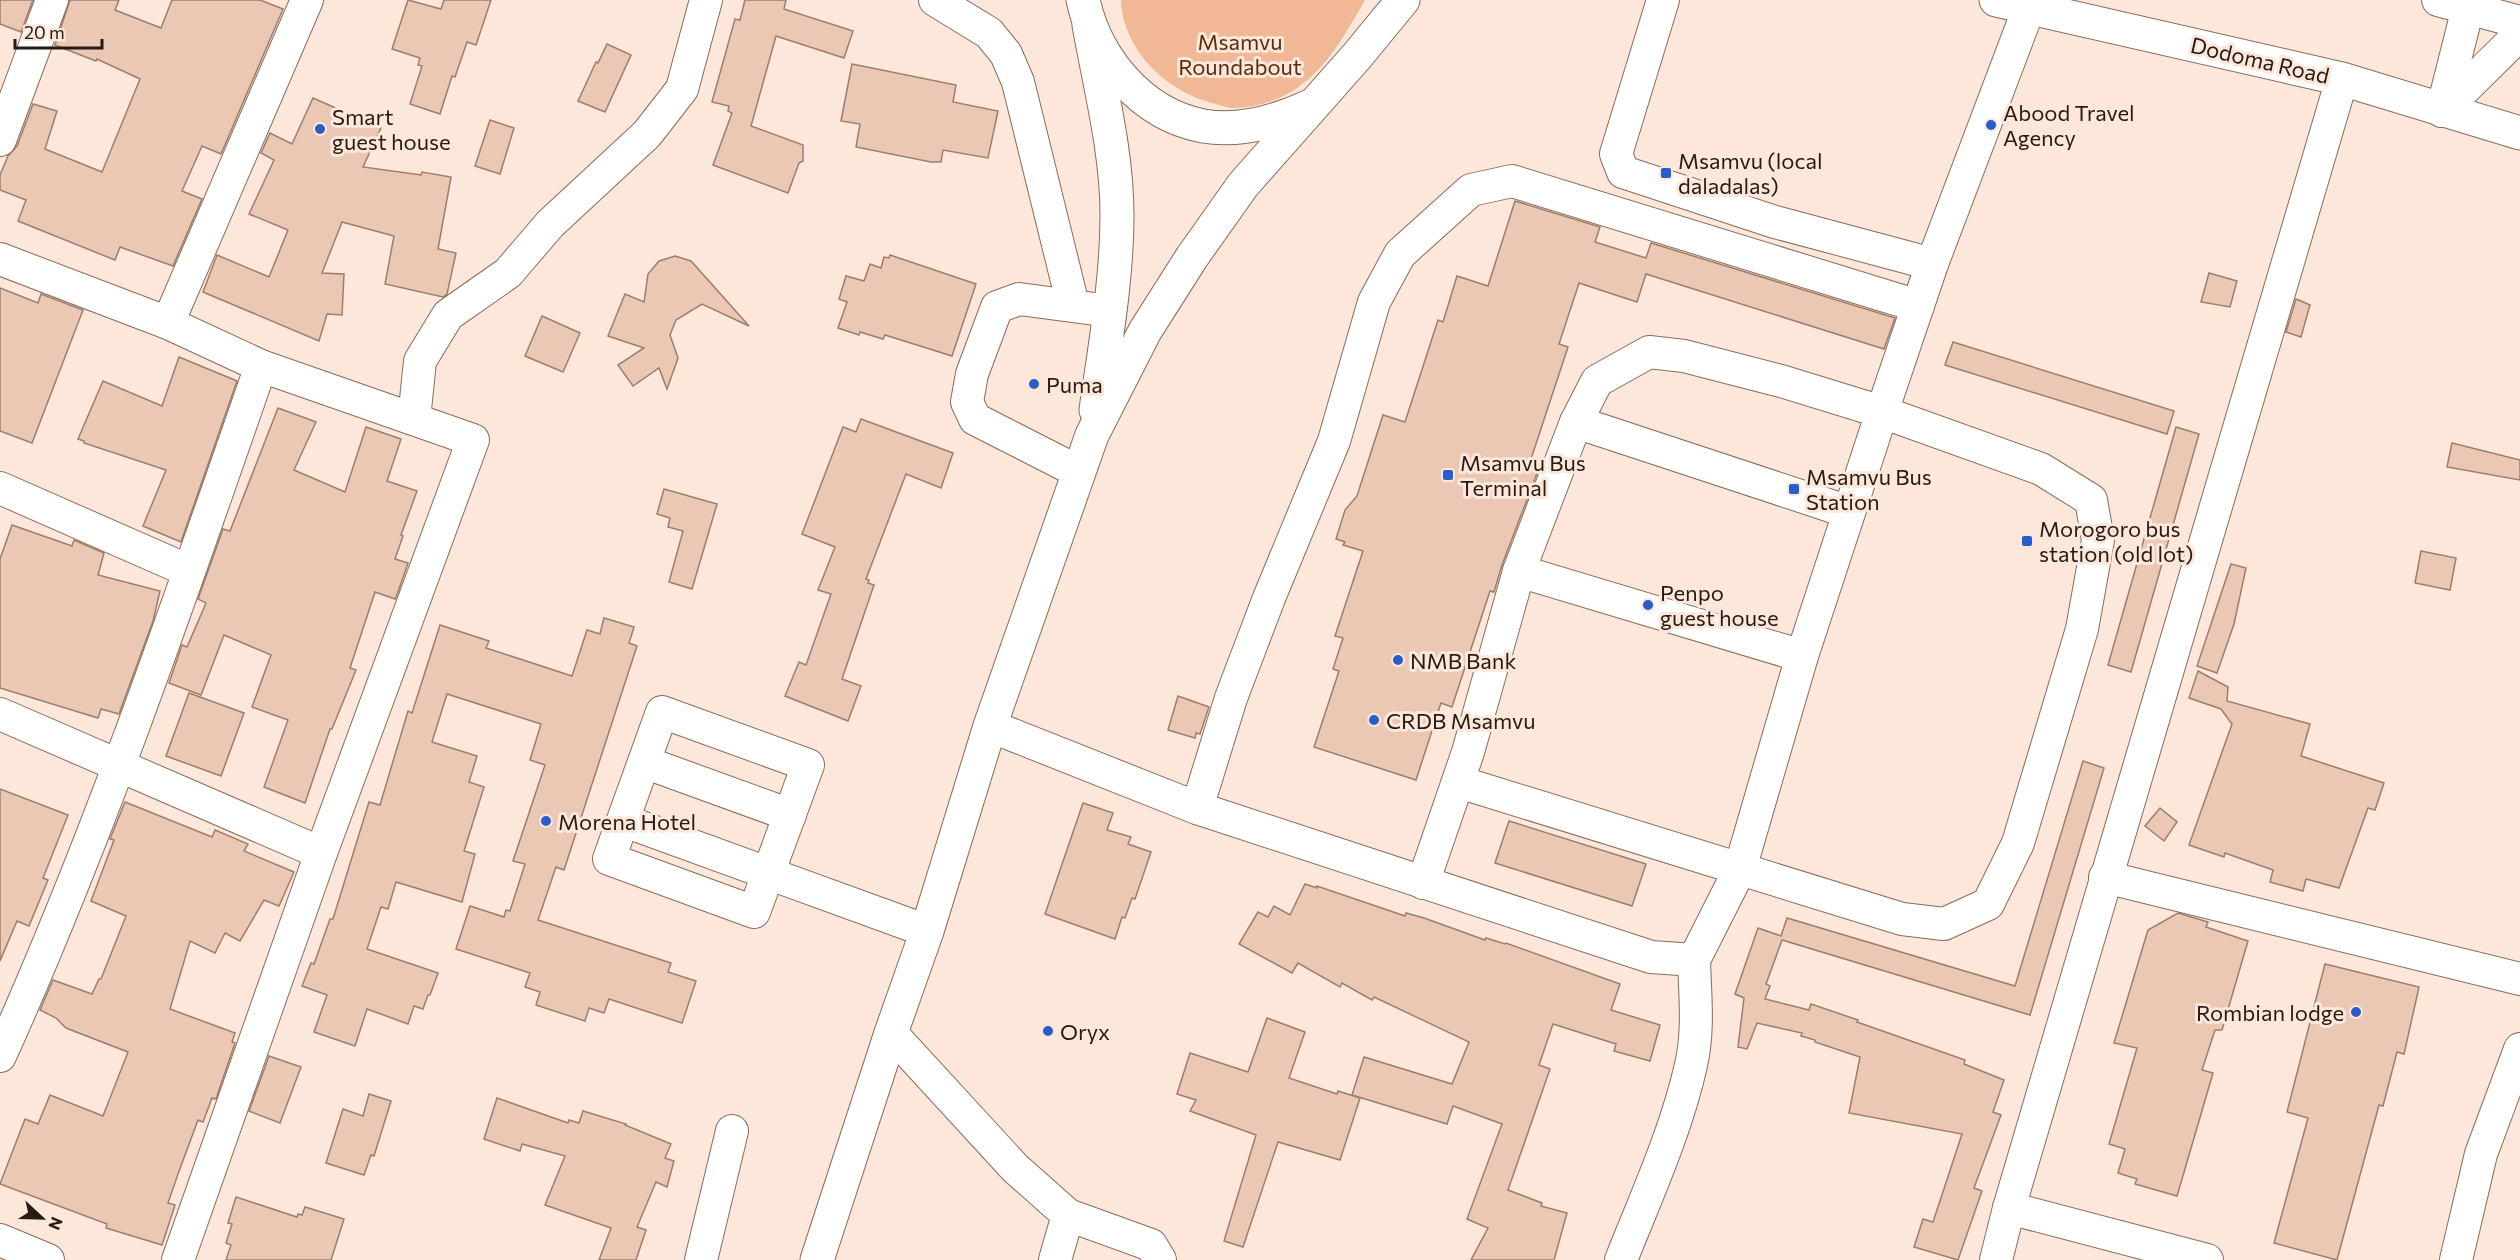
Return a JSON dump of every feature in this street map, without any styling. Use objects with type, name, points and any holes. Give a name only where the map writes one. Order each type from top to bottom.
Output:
[{"type":"highway","points":[[1357,56],[1391,0]]},
{"type":"highway","points":[[817,1260],[927,931],[990,726],[1092,435],[1145,331],[1192,256],[1243,185],[1357,56],[1403,0]]},
{"type":"highway","name":"Dodoma Road","points":[[1996,0],[2031,3],[2342,79],[2520,133]]},
{"type":"highway","points":[[1086,13],[1110,63],[1127,85],[1158,108],[1185,120],[1203,126],[1258,124],[1286,117],[1315,104]]},
{"type":"highway","points":[[1086,13],[1113,158],[1117,213],[1115,279],[1092,435]]},
{"type":"street","points":[[0,140],[52,0]]},
{"type":"street","points":[[168,323],[307,0]]},
{"type":"street","points":[[414,420],[420,361],[448,315],[508,273],[550,224],[647,134],[682,89],[706,0]]},
{"type":"street","points":[[935,0],[989,33],[1006,54],[1018,82],[1073,305]]},
{"type":"street","points":[[1663,0],[1616,154],[1623,172],[1775,222],[1932,264]]},
{"type":"street","points":[[2442,111],[2459,2],[2520,22]]},
{"type":"street","points":[[1621,1260],[1674,1125],[1692,1064],[1695,1029],[1694,960],[1740,869],[1802,656],[1882,412],[1932,264],[2031,3]]},
{"type":"street","points":[[2442,111],[2520,34]]},
{"type":"street","points":[[1996,1260],[2105,877],[2342,79]]},
{"type":"street","points":[[1197,808],[1244,664],[1334,441],[1374,302],[1400,254],[1471,190],[1512,182],[1918,306]]},
{"type":"street","points":[[0,259],[168,323],[261,366],[473,440],[321,853],[178,1260]]},
{"type":"street","points":[[1079,472],[975,419],[967,402],[972,374],[997,307],[1019,299],[1110,311]]},
{"type":"street","points":[[1423,883],[1459,782],[1519,571],[1576,422],[1597,381],[1649,352],[1684,356],[1782,381],[1882,412],[2041,469],[2091,500],[2098,540],[2082,629],[2018,843],[1988,904],[1944,924],[1902,919],[1459,782]]},
{"type":"street","points":[[0,1056],[30,989],[119,765],[261,366]]},
{"type":"street","points":[[1576,422],[1849,512]]},
{"type":"street","points":[[0,488],[189,571]]},
{"type":"street","points":[[1519,571],[1802,656]]},
{"type":"street","points":[[662,712],[808,765],[754,912],[609,859],[644,762],[662,712]]},
{"type":"street","points":[[0,714],[321,853]]},
{"type":"street","points":[[990,726],[1197,808],[1652,957],[1694,960]]},
{"type":"street","points":[[644,762],[790,815]]},
{"type":"street","points":[[623,820],[927,931]]},
{"type":"street","points":[[2105,877],[2520,979]]},
{"type":"street","points":[[891,1033],[1015,1168],[1068,1215],[1151,1245],[1160,1260]]},
{"type":"street","points":[[2456,1260],[2481,1154],[2520,1049]]},
{"type":"street","points":[[701,1260],[732,1131]]},
{"type":"street","points":[[2009,1208],[2207,1260]]},
{"type":"street","points":[[1055,1260],[1068,1215]]},
{"type":"street","points":[[0,1240],[48,1260]]},
{"type":"green space","name":"Msamvu Roundabout","points":[[1121,0],[1365,0],[1330,56],[1307,80],[1294,90],[1274,100],[1234,108],[1198,98],[1181,90],[1151,67],[1130,36]]},
{"type":"building","points":[[0,0],[33,0],[21,32],[0,24]]},
{"type":"building","points":[[70,0],[119,0],[115,10],[161,28],[172,0],[260,0],[283,9],[221,154],[202,146],[182,191],[202,199],[173,266],[120,247],[115,260],[18,221],[26,200],[0,190],[0,175],[8,156],[17,146],[33,104],[57,111],[45,149],[102,172],[140,79],[97,59],[96,61],[55,45]]},
{"type":"building","points":[[408,0],[441,9],[444,0],[491,0],[476,45],[467,42],[455,77],[452,76],[440,114],[410,104],[422,66],[418,65],[420,58],[392,49]]},
{"type":"building","points":[[745,0],[786,0],[784,9],[853,31],[844,58],[776,36],[751,126],[803,145],[803,161],[799,163],[788,193],[713,165],[732,113],[728,111],[729,106],[712,102],[735,19],[740,20]]},
{"type":"building","points":[[607,44],[631,55],[605,112],[578,101]]},
{"type":"building","points":[[852,64],[956,85],[953,102],[998,111],[988,158],[943,150],[941,162],[931,162],[856,147],[860,124],[841,121]]},
{"type":"building","points":[[313,98],[381,128],[363,167],[451,177],[438,249],[456,253],[447,294],[443,297],[385,284],[394,236],[342,222],[322,273],[344,274],[342,315],[327,314],[319,341],[203,292],[217,255],[269,277],[288,230],[249,214],[274,160],[261,153],[270,133],[292,144]]},
{"type":"building","points":[[490,120],[514,128],[500,174],[475,166]]},
{"type":"building","points":[[1515,201],[1600,227],[1595,242],[1646,258],[1651,243],[1895,318],[1884,349],[1646,274],[1637,302],[1579,283],[1559,344],[1568,347],[1529,465],[1539,468],[1494,592],[1490,591],[1452,707],[1441,703],[1416,780],[1314,747],[1339,671],[1333,669],[1343,638],[1335,636],[1363,551],[1343,545],[1345,542],[1336,539],[1345,510],[1357,496],[1383,415],[1405,422],[1438,320],[1443,322],[1457,276],[1488,286]]},
{"type":"building","points":[[890,255],[976,284],[952,356],[885,335],[883,339],[860,332],[859,335],[838,328],[847,302],[839,299],[846,276],[864,281],[870,264],[881,268],[884,257],[889,258]]},
{"type":"building","points":[[675,256],[691,261],[749,326],[702,304],[676,320],[670,335],[678,358],[667,389],[659,368],[633,386],[618,365],[644,348],[608,336],[625,294],[644,302],[648,274],[659,261]]},
{"type":"building","points":[[2209,273],[2237,281],[2230,307],[2201,302]]},
{"type":"building","points":[[0,288],[38,303],[41,294],[83,310],[32,443],[0,431]]},
{"type":"building","points":[[2296,299],[2310,305],[2301,337],[2286,332]]},
{"type":"building","points":[[542,316],[580,333],[563,372],[525,356]]},
{"type":"building","points":[[1953,342],[2174,411],[2167,434],[1945,365]]},
{"type":"building","points":[[179,357],[237,381],[181,542],[143,526],[166,470],[78,439],[103,381],[162,406]]},
{"type":"building","points":[[278,408],[316,422],[294,470],[345,492],[366,427],[401,439],[387,481],[417,491],[395,559],[408,563],[398,592],[395,599],[375,592],[350,668],[356,670],[332,729],[330,729],[305,803],[264,787],[288,720],[252,707],[271,655],[224,635],[201,695],[169,683],[182,645],[187,647],[206,603],[198,599],[223,529],[230,531]]},
{"type":"building","points":[[861,419],[953,453],[941,488],[906,474],[866,579],[869,580],[868,583],[874,585],[842,679],[861,686],[848,721],[785,696],[799,662],[806,665],[831,594],[818,590],[835,547],[802,534],[843,427],[856,432]]},
{"type":"building","points":[[2176,427],[2199,434],[2131,672],[2108,665]]},
{"type":"building","points":[[2452,443],[2520,460],[2520,480],[2447,467]]},
{"type":"building","points":[[664,489],[717,504],[692,589],[669,582],[683,531],[668,527],[670,518],[657,514]]},
{"type":"building","points":[[12,525],[72,546],[74,540],[104,553],[98,575],[160,591],[153,621],[119,714],[101,709],[98,718],[0,688],[0,559]]},
{"type":"building","points":[[2421,551],[2456,558],[2450,590],[2415,583]]},
{"type":"building","points":[[2231,564],[2246,568],[2234,624],[2217,673],[2197,666]]},
{"type":"building","points":[[604,618],[634,627],[629,643],[637,646],[564,870],[556,867],[538,920],[671,963],[668,972],[696,981],[682,1023],[609,999],[604,1013],[589,1008],[585,1021],[536,1005],[540,992],[525,987],[530,973],[456,949],[470,906],[504,917],[506,910],[510,911],[525,864],[513,861],[545,765],[530,760],[541,724],[447,694],[432,742],[477,756],[469,782],[484,787],[464,851],[475,854],[462,902],[396,882],[388,909],[381,907],[367,949],[438,973],[430,995],[423,1009],[414,1006],[408,1024],[367,1009],[355,1046],[314,1032],[327,995],[302,986],[311,963],[314,964],[330,919],[333,919],[369,802],[380,805],[408,711],[412,713],[440,625],[489,641],[486,648],[572,676],[587,630],[600,634]]},
{"type":"building","points":[[2198,671],[2228,687],[2227,701],[2310,724],[2301,756],[2384,783],[2375,810],[2368,808],[2339,888],[2306,879],[2303,891],[2270,882],[2273,870],[2225,853],[2224,857],[2189,845],[2232,724],[2221,709],[2189,698]]},
{"type":"building","points":[[189,693],[244,713],[221,776],[166,756]]},
{"type":"building","points":[[1178,696],[1209,707],[1200,734],[1196,733],[1195,738],[1168,730]]},
{"type":"building","points":[[2083,761],[2104,768],[2030,1015],[1782,940],[1766,984],[1770,986],[1765,999],[1809,1010],[1811,1004],[1965,1060],[1964,1064],[2004,1080],[1993,1112],[2001,1115],[1974,1188],[1982,1191],[1958,1260],[1914,1247],[1923,1219],[1933,1222],[1962,1134],[1849,1113],[1860,1057],[1815,1042],[1815,1040],[1801,1036],[1802,1033],[1757,1023],[1747,1049],[1738,1047],[1744,998],[1735,994],[1758,928],[1781,936],[1787,918],[2015,986]]},
{"type":"building","points":[[0,789],[68,815],[43,878],[48,880],[29,926],[17,921],[0,961]]},
{"type":"building","points":[[125,802],[212,837],[215,830],[248,844],[244,851],[294,872],[279,906],[264,900],[240,941],[225,933],[215,953],[190,941],[170,1009],[235,1033],[232,1042],[235,1043],[216,1099],[212,1098],[203,1122],[198,1120],[178,1174],[168,1203],[175,1205],[162,1245],[106,1228],[107,1224],[0,1184],[25,1119],[38,1124],[50,1095],[103,1116],[128,1052],[66,1028],[56,1018],[40,1010],[53,980],[92,994],[101,979],[126,916],[91,901],[114,840],[110,839]]},
{"type":"building","points":[[1083,803],[1113,813],[1107,830],[1131,837],[1128,844],[1151,852],[1135,899],[1132,898],[1125,918],[1122,917],[1115,939],[1045,914]]},
{"type":"building","points":[[2160,808],[2177,822],[2164,841],[2145,826]]},
{"type":"building","points":[[1509,821],[1646,864],[1632,906],[1495,863]]},
{"type":"building","points":[[1305,884],[1405,916],[1406,913],[1424,918],[1485,940],[1486,938],[1506,943],[1620,984],[1611,1010],[1660,1025],[1650,1061],[1614,1051],[1616,1044],[1553,1024],[1539,1065],[1550,1069],[1508,1190],[1542,1203],[1541,1206],[1567,1213],[1554,1260],[1471,1260],[1488,1228],[1467,1219],[1502,1124],[1453,1106],[1447,1124],[1352,1095],[1364,1057],[1452,1084],[1469,1042],[1374,997],[1372,1000],[1342,983],[1340,987],[1298,963],[1292,973],[1239,944],[1258,912],[1268,917],[1274,906],[1290,915]]},
{"type":"building","points":[[2178,913],[2208,922],[2206,927],[2248,941],[2222,1030],[2215,1030],[2202,1070],[2213,1073],[2177,1196],[2135,1184],[2137,1179],[2118,1173],[2125,1149],[2109,1144],[2137,1048],[2114,1043],[2148,930]]},
{"type":"building","points":[[2325,964],[2419,987],[2404,1054],[2397,1052],[2383,1106],[2379,1105],[2337,1260],[2274,1243],[2308,1118],[2287,1112]]},
{"type":"building","points":[[1267,1018],[1305,1032],[1289,1078],[1337,1094],[1338,1091],[1360,1098],[1340,1160],[1278,1142],[1243,1247],[1224,1241],[1256,1135],[1190,1111],[1196,1100],[1177,1094],[1190,1053],[1248,1072]]},
{"type":"building","points":[[269,1056],[301,1067],[280,1123],[249,1111]]},
{"type":"building","points":[[369,1094],[391,1101],[374,1156],[371,1155],[364,1175],[326,1163],[343,1109],[363,1116]]},
{"type":"building","points":[[497,1098],[568,1123],[569,1120],[579,1123],[583,1111],[626,1124],[671,1144],[665,1158],[674,1161],[667,1187],[656,1182],[637,1227],[646,1230],[636,1260],[599,1260],[611,1228],[545,1205],[565,1156],[522,1144],[520,1151],[484,1139]]},
{"type":"building","points":[[236,1197],[297,1217],[298,1214],[302,1215],[305,1207],[344,1219],[331,1260],[226,1260],[231,1245],[226,1243],[232,1224],[228,1223]]},
{"type":"place","name":"Abood Travel Agency","points":[[1991,125]]},
{"type":"place","name":"Smart guest house","points":[[320,129]]},
{"type":"place","name":"Msamvu (local daladalas)","points":[[1666,173]]},
{"type":"place","name":"Puma","points":[[1034,384]]},
{"type":"place","name":"Msamvu Bus Terminal","points":[[1448,475]]},
{"type":"place","name":"Msamvu Bus Station","points":[[1794,489]]},
{"type":"place","name":"Morogoro bus station (old lot)","points":[[2027,541]]},
{"type":"place","name":"Penpo guest house","points":[[1648,605]]},
{"type":"place","name":"NMB Bank","points":[[1398,660]]},
{"type":"place","name":"CRDB Msamvu","points":[[1374,720]]},
{"type":"place","name":"Morena Hotel","points":[[546,821]]},
{"type":"place","name":"Rombian lodge","points":[[2356,1012]]},
{"type":"place","name":"Oryx","points":[[1048,1031]]}]
